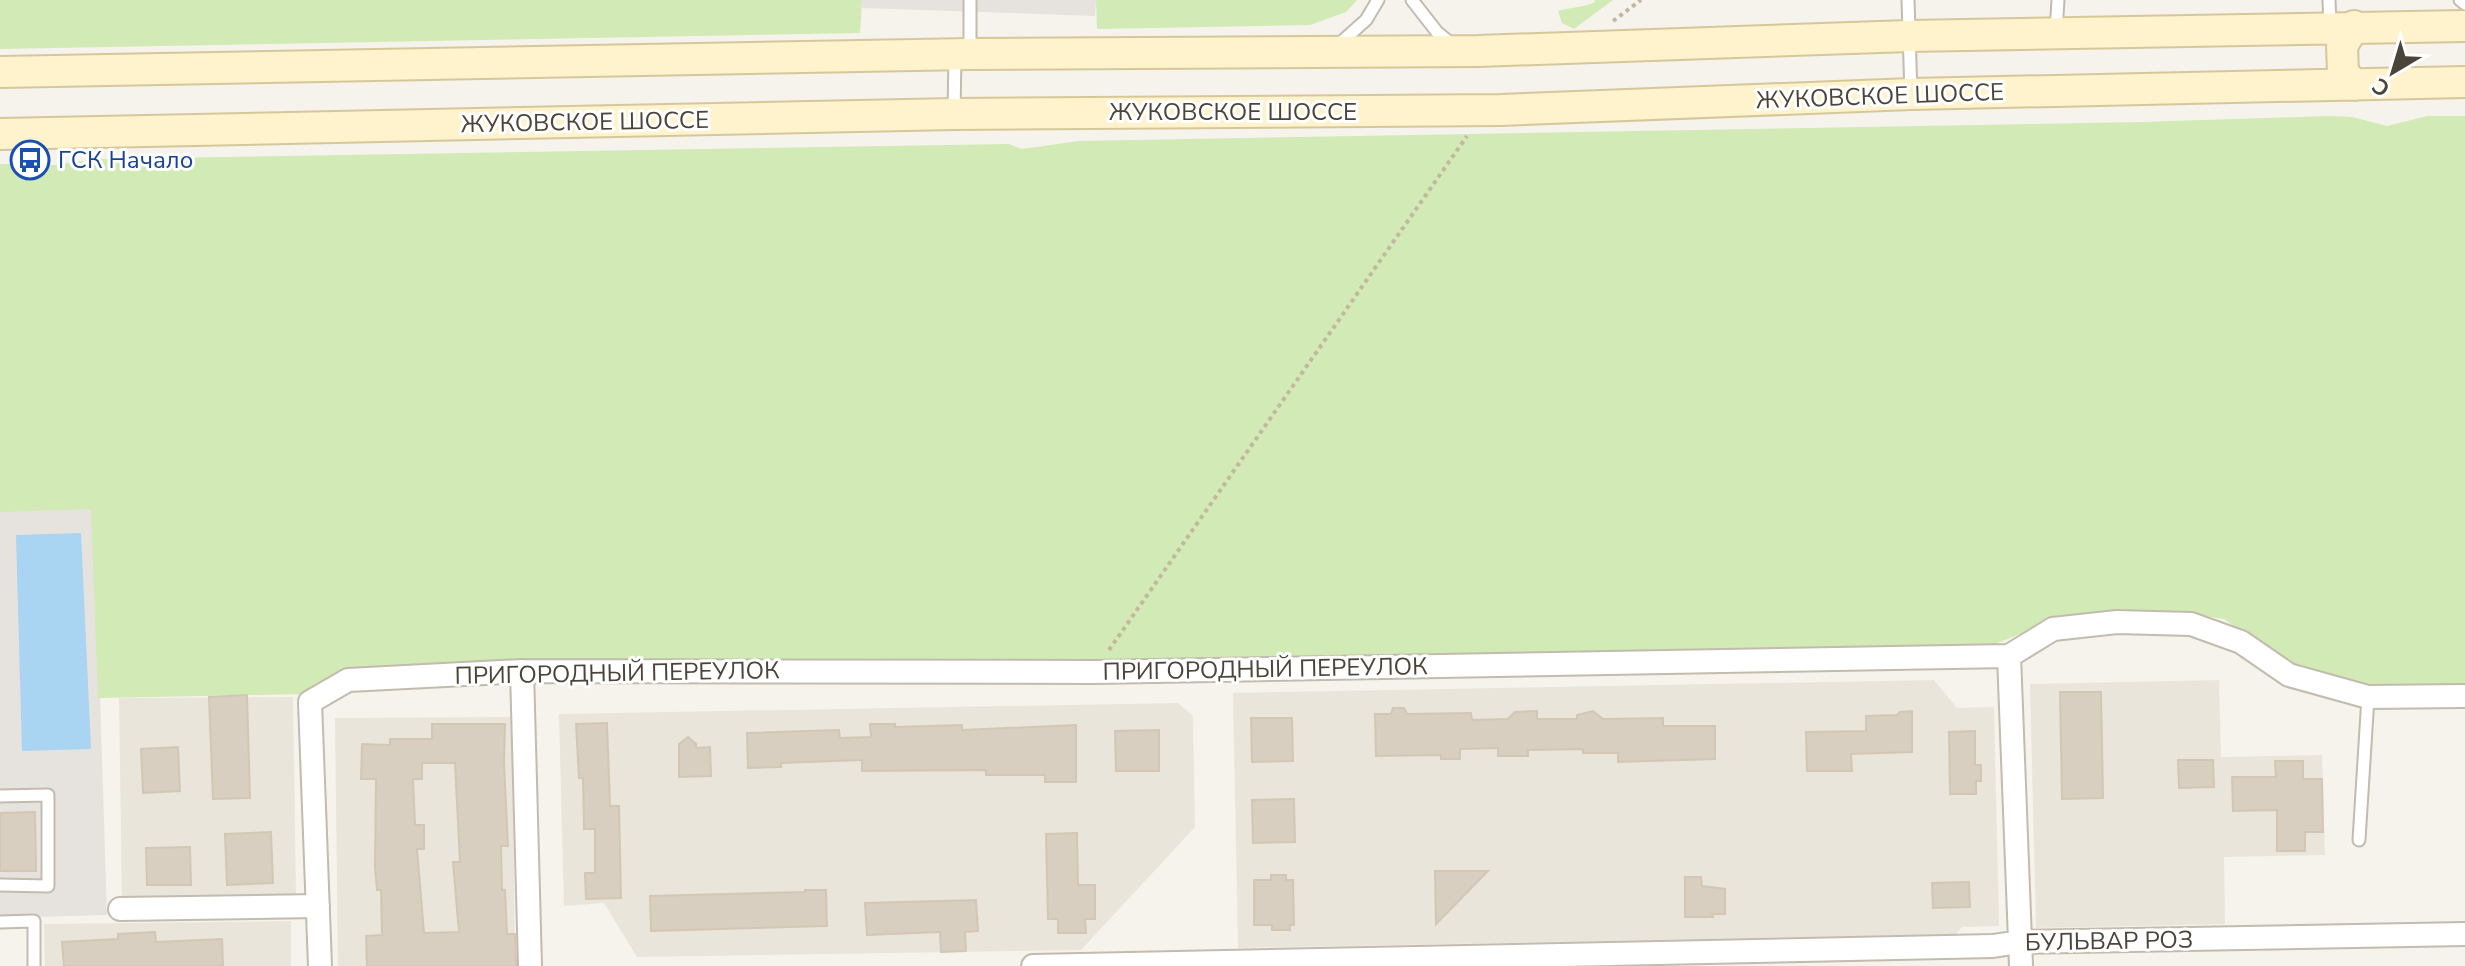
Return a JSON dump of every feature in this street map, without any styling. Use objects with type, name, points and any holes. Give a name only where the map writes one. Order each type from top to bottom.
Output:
[{"type":"main road","points":[[0,72],[963,54],[1576,49],[2056,32],[2338,18],[2465,26]]},
{"type":"main road","points":[[2338,18],[2343,73],[2355,85]]},
{"type":"main road","name":"ЖУКОВСКОЕ ШОССЕ","points":[[0,134],[954,114],[1501,110],[1911,94],[2465,82]]},
{"type":"street","points":[[2021,966],[2009,656],[2053,629],[2117,622],[2191,624],[2241,642],[2289,675],[2368,697],[2465,696]]},
{"type":"street","name":"ПРИГОРОДНЫЙ ПЕРЕУЛОК","points":[[320,966],[310,702],[348,680],[522,671],[1094,672],[2009,656]]},
{"type":"street","points":[[522,671],[530,966]]},
{"type":"street","points":[[120,909],[318,906]]},
{"type":"street","name":"БУЛЬВАР РОЗ","points":[[1033,966],[2465,934]]},
{"type":"lane","points":[[954,114],[970,0]]},
{"type":"lane","points":[[1326,52],[1346,40],[1366,20],[1378,0]]},
{"type":"lane","points":[[1412,0],[1437,32],[1460,51]]},
{"type":"lane","points":[[1908,0],[1911,94]]},
{"type":"lane","points":[[2056,32],[2058,0]]},
{"type":"lane","points":[[2460,0],[2465,4]]},
{"type":"lane","points":[[2359,840],[2368,697]]},
{"type":"lane","points":[[0,796],[48,795],[48,886],[0,885]]},
{"type":"lane","points":[[0,922],[34,921],[34,966]]},
{"type":"path","points":[[1608,25],[1641,0]]},
{"type":"path","points":[[1094,672],[1465,138],[1501,110]]},
{"type":"shaded area","points":[[862,0],[1096,0],[1095,16],[862,8]]},
{"type":"shaded area","points":[[94,506],[107,915],[0,918],[0,508]]},
{"type":"shaded area","points":[[1934,680],[1957,708],[1994,707],[1999,926],[1962,927],[1956,934],[1238,948],[1233,693]]},
{"type":"shaded area","points":[[2219,680],[2221,757],[2322,755],[2325,855],[2224,857],[2225,924],[2036,928],[2030,684]]},
{"type":"shaded area","points":[[293,697],[296,897],[122,898],[119,698]]},
{"type":"shaded area","points":[[1178,703],[1193,716],[1195,827],[1081,950],[637,957],[604,903],[564,906],[559,714]]},
{"type":"shaded area","points":[[512,717],[515,966],[338,966],[335,718]]},
{"type":"shaded area","points":[[291,921],[291,966],[45,966],[44,924]]},
{"type":"green space","points":[[0,0],[862,0],[860,33],[0,49]]},
{"type":"green space","points":[[1096,0],[1357,0],[1346,12],[1310,25],[1097,29]]},
{"type":"green space","points":[[1594,0],[1613,0],[1574,29],[1562,23],[1558,11],[1586,5]]},
{"type":"green space","points":[[2427,116],[2465,116],[2465,688],[2367,690],[2283,663],[2224,619],[2198,615],[2069,615],[1974,652],[550,670],[309,694],[98,698],[91,509],[0,512],[0,164],[54,165],[98,159],[1009,144],[1022,149],[1079,141],[2352,117],[2387,126]]},
{"type":"water","points":[[81,533],[91,749],[22,751],[16,535]]},
{"type":"building","points":[[2060,692],[2101,692],[2103,798],[2062,799]]},
{"type":"building","points":[[247,695],[250,798],[213,799],[209,697]]},
{"type":"building","points":[[1393,708],[1404,708],[1407,714],[1471,713],[1472,720],[1508,719],[1515,712],[1537,711],[1537,719],[1577,719],[1577,715],[1593,711],[1603,719],[1663,718],[1663,726],[1715,726],[1715,759],[1618,762],[1618,753],[1583,753],[1583,749],[1528,750],[1528,756],[1498,756],[1498,748],[1460,749],[1460,759],[1441,759],[1441,755],[1376,756],[1375,714],[1391,714]]},
{"type":"building","points":[[1912,711],[1912,752],[1851,754],[1852,771],[1807,771],[1806,732],[1866,731],[1866,716]]},
{"type":"building","points":[[1251,718],[1292,718],[1293,761],[1252,762]]},
{"type":"building","points":[[607,723],[610,806],[619,806],[621,898],[586,899],[585,873],[595,873],[595,829],[584,829],[583,778],[579,778],[576,724]]},
{"type":"building","points":[[432,724],[505,724],[508,846],[501,846],[502,890],[505,890],[507,934],[515,934],[516,966],[367,966],[366,936],[382,935],[381,890],[377,890],[375,867],[376,779],[361,779],[362,744],[390,745],[390,739],[432,739]],"holes":[[[422,763],[455,763],[460,862],[453,862],[459,932],[424,933],[417,849],[424,849],[424,825],[415,825],[413,779],[422,779]]]},
{"type":"building","points":[[870,724],[895,724],[895,727],[962,725],[962,730],[1076,725],[1076,782],[1045,782],[1045,775],[986,775],[986,770],[862,771],[862,760],[781,763],[781,767],[748,768],[747,733],[839,730],[840,738],[871,737]]},
{"type":"building","points":[[1159,730],[1159,771],[1116,771],[1115,731]]},
{"type":"building","points":[[1975,731],[1975,765],[1981,765],[1981,781],[1976,781],[1976,794],[1950,794],[1949,732]]},
{"type":"building","points":[[688,737],[696,748],[710,747],[711,776],[679,777],[679,744]]},
{"type":"building","points":[[178,747],[180,791],[143,793],[141,749]]},
{"type":"building","points":[[2178,760],[2213,760],[2214,787],[2179,788]]},
{"type":"building","points":[[2275,761],[2303,761],[2303,779],[2322,779],[2323,832],[2305,832],[2305,851],[2277,851],[2277,810],[2233,811],[2232,777],[2276,777]]},
{"type":"building","points":[[1294,799],[1295,842],[1253,843],[1252,800]]},
{"type":"building","points":[[35,812],[36,871],[0,871],[0,813]]},
{"type":"building","points":[[271,832],[273,883],[227,885],[225,834]]},
{"type":"building","points":[[1077,833],[1078,885],[1095,885],[1095,919],[1085,919],[1086,933],[1058,933],[1058,919],[1048,919],[1046,834]]},
{"type":"building","points":[[190,847],[191,885],[147,885],[146,848]]},
{"type":"building","points":[[1435,871],[1488,871],[1436,924]]},
{"type":"building","points":[[1271,875],[1286,875],[1286,880],[1293,880],[1294,925],[1290,925],[1290,930],[1272,930],[1272,925],[1254,925],[1254,880],[1271,880]]},
{"type":"building","points":[[1685,877],[1701,877],[1702,886],[1725,889],[1725,914],[1685,917]]},
{"type":"building","points":[[1969,882],[1970,907],[1933,908],[1932,883]]},
{"type":"building","points":[[826,890],[827,926],[651,931],[650,896]]},
{"type":"building","points":[[976,900],[978,931],[965,932],[966,951],[941,952],[940,932],[867,935],[865,903]]},
{"type":"building","points":[[155,932],[156,942],[222,939],[223,966],[64,966],[62,942],[118,939],[118,934]]},
{"type":"place","name":"ГСК Начало","points":[[30,160]]}]
